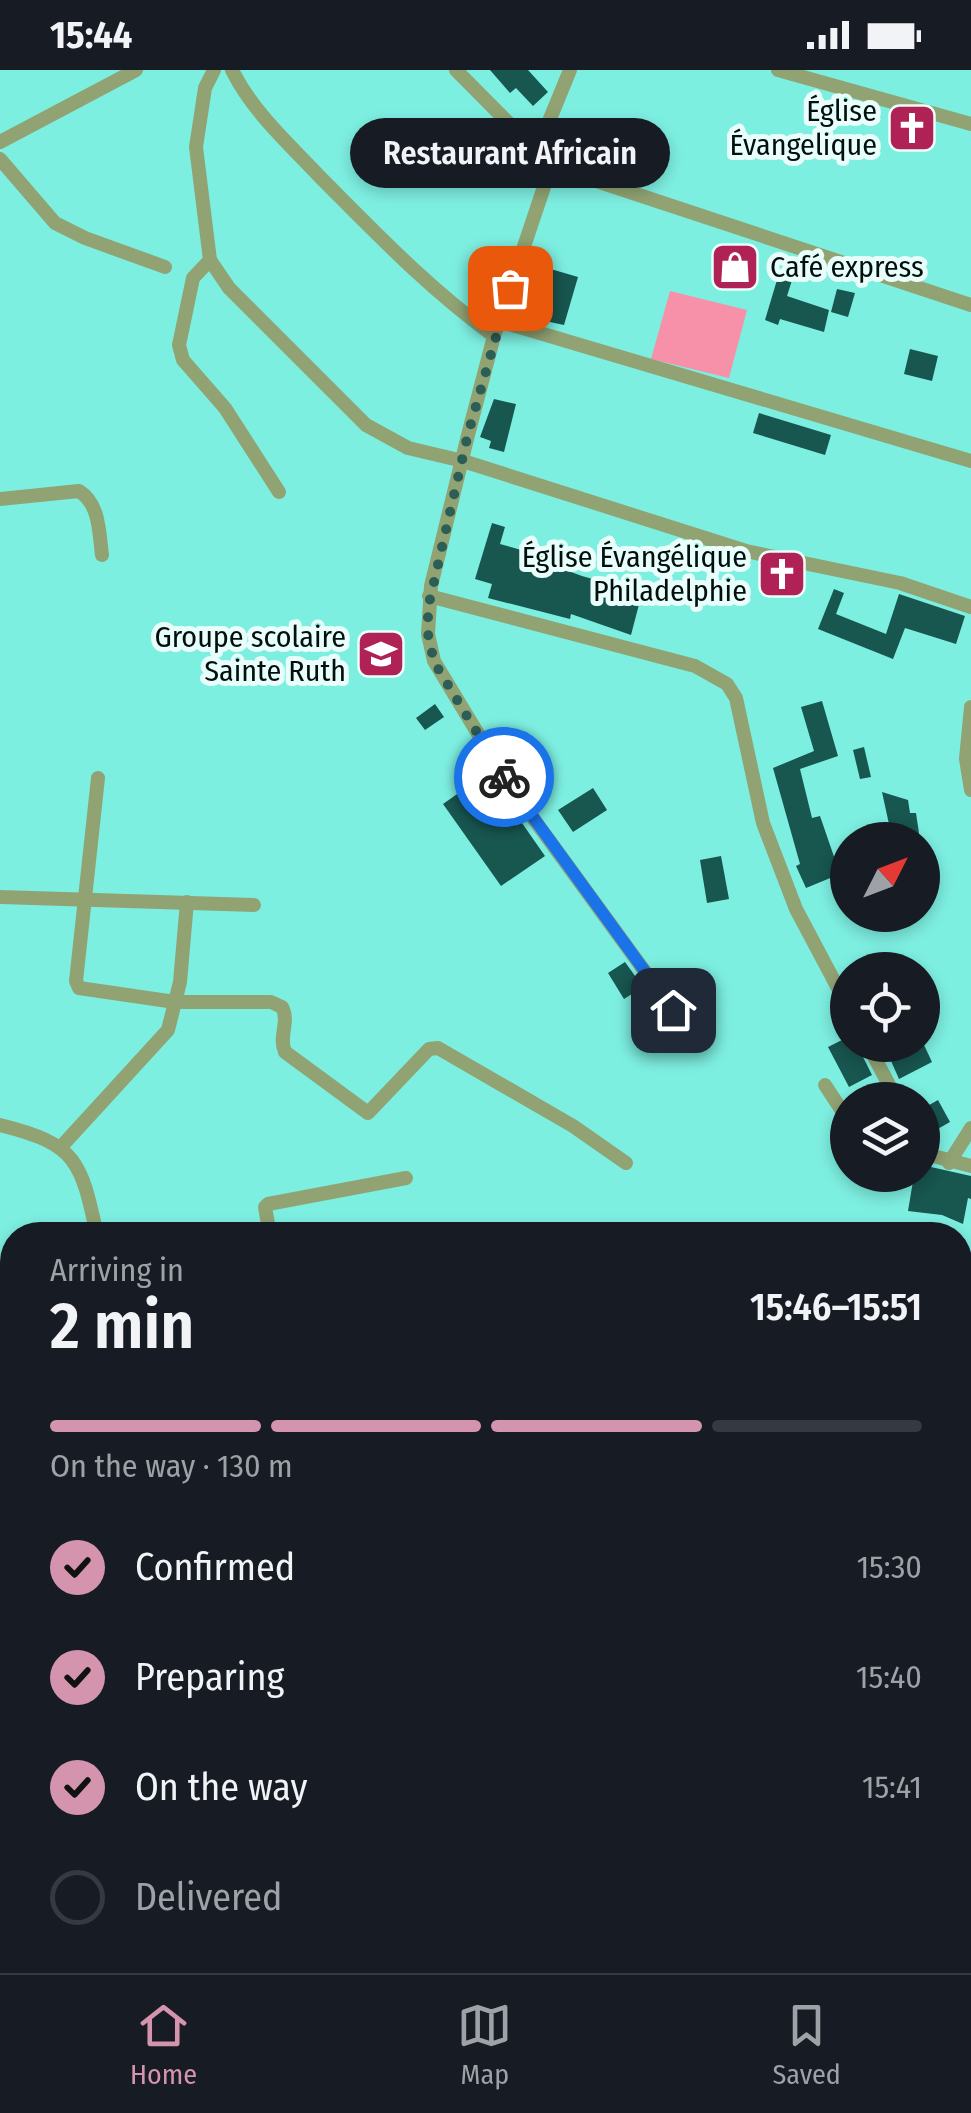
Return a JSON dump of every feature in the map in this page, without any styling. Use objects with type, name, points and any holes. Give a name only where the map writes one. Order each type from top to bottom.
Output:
[{"type":"street","points":[[0,142],[136,70]]},
{"type":"street","points":[[214,70],[206,88],[196,147],[210,260],[229,288],[366,425],[408,448],[463,461],[746,551],[900,583],[971,607]]},
{"type":"street","points":[[232,70],[248,100],[378,237],[441,297],[494,336]]},
{"type":"street","points":[[456,70],[551,166],[971,306]]},
{"type":"street","points":[[536,153],[570,70]]},
{"type":"street","points":[[778,70],[971,124]]},
{"type":"street","points":[[0,159],[55,222],[84,238],[165,267]]},
{"type":"street","points":[[551,166],[494,336],[429,596],[428,634],[434,662],[509,786],[673,1010]]},
{"type":"street","points":[[210,260],[193,278],[179,344],[183,360],[225,408],[279,492]]},
{"type":"street","points":[[499,321],[971,461]]},
{"type":"street","points":[[0,499],[79,491],[97,517],[102,555]]},
{"type":"street","points":[[429,596],[694,666],[727,684],[736,698],[763,823],[796,910],[830,973]]},
{"type":"street","points":[[971,707],[966,759],[971,790]]},
{"type":"street","points":[[98,778],[76,981],[80,988],[175,1002],[271,1002],[282,1007],[287,1016],[282,1041],[285,1052],[368,1113],[429,1049],[438,1048],[556,1116],[626,1163]]},
{"type":"street","points":[[0,897],[254,905]]},
{"type":"street","points":[[60,1148],[164,1036],[175,1002],[187,902]]},
{"type":"street","points":[[826,1085],[830,1091]]},
{"type":"street","points":[[0,1125],[40,1135],[60,1148],[85,1182],[94,1222]]},
{"type":"street","points":[[948,1162],[971,1128]]},
{"type":"street","points":[[940,1159],[971,1166]]},
{"type":"street","points":[[268,1222],[268,1204],[406,1178]]},
{"type":"shaded area","points":[[670,291],[747,310],[729,378],[651,359]]},
{"type":"building","points":[[490,70],[528,70],[548,92],[533,106],[516,88],[510,93]]},
{"type":"building","points":[[900,117],[926,124],[921,142],[895,135]]},
{"type":"building","points":[[537,265],[578,277],[564,325],[522,316]]},
{"type":"building","points":[[780,270],[794,274],[787,296],[829,310],[824,332],[780,319],[778,325],[765,320]]},
{"type":"building","points":[[837,289],[855,293],[848,317],[831,312]]},
{"type":"building","points":[[910,349],[938,356],[932,381],[904,374]]},
{"type":"building","points":[[494,399],[516,404],[504,452],[489,448],[491,441],[480,437]]},
{"type":"building","points":[[759,413],[831,435],[825,455],[753,433]]},
{"type":"building","points":[[492,523],[505,527],[500,544],[543,556],[541,561],[582,576],[642,593],[631,635],[571,614],[570,619],[488,598],[492,584],[475,579]]},
{"type":"building","points":[[834,589],[844,593],[836,614],[886,634],[899,594],[965,616],[956,644],[905,628],[893,659],[818,629]]},
{"type":"building","points":[[822,701],[838,756],[800,769],[812,818],[820,816],[830,845],[830,878],[806,888],[796,866],[800,864],[773,768],[814,751],[801,707]]},
{"type":"building","points":[[435,704],[444,717],[425,730],[416,718]]},
{"type":"building","points":[[864,747],[871,777],[860,779],[853,750]]},
{"type":"building","points":[[487,773],[545,856],[501,886],[443,804]]},
{"type":"building","points":[[593,788],[607,810],[573,832],[558,810]]},
{"type":"building","points":[[882,792],[908,800],[910,813],[916,813],[917,822],[889,822]]},
{"type":"building","points":[[721,856],[729,899],[707,903],[700,860]]},
{"type":"building","points":[[625,962],[643,987],[624,999],[608,973]]},
{"type":"building","points":[[836,1062],[866,1062],[872,1075],[859,1082],[846,1082]]},
{"type":"building","points":[[892,1062],[932,1062],[899,1079]]},
{"type":"building","points":[[940,1104],[950,1122],[940,1128]]},
{"type":"building","points":[[940,1169],[971,1176],[971,1199],[968,1198],[963,1222],[908,1211],[911,1192],[940,1192]]},
{"type":"way so far","points":[[504,777],[434,662],[428,608],[468,434],[510,288]]},
{"type":"place","name":"Église Évangelique","points":[[912,128]]},
{"type":"place","name":"Café express","points":[[735,267]]},
{"type":"place","name":"Restaurant Africain","points":[[510,288]]},
{"type":"place","name":"Église Évangélique Philadelphie","points":[[782,574]]},
{"type":"place","name":"Groupe scolaire Sainte Ruth","points":[[381,654]]},
{"type":"route","points":[[504,777],[673,1010]]}]
